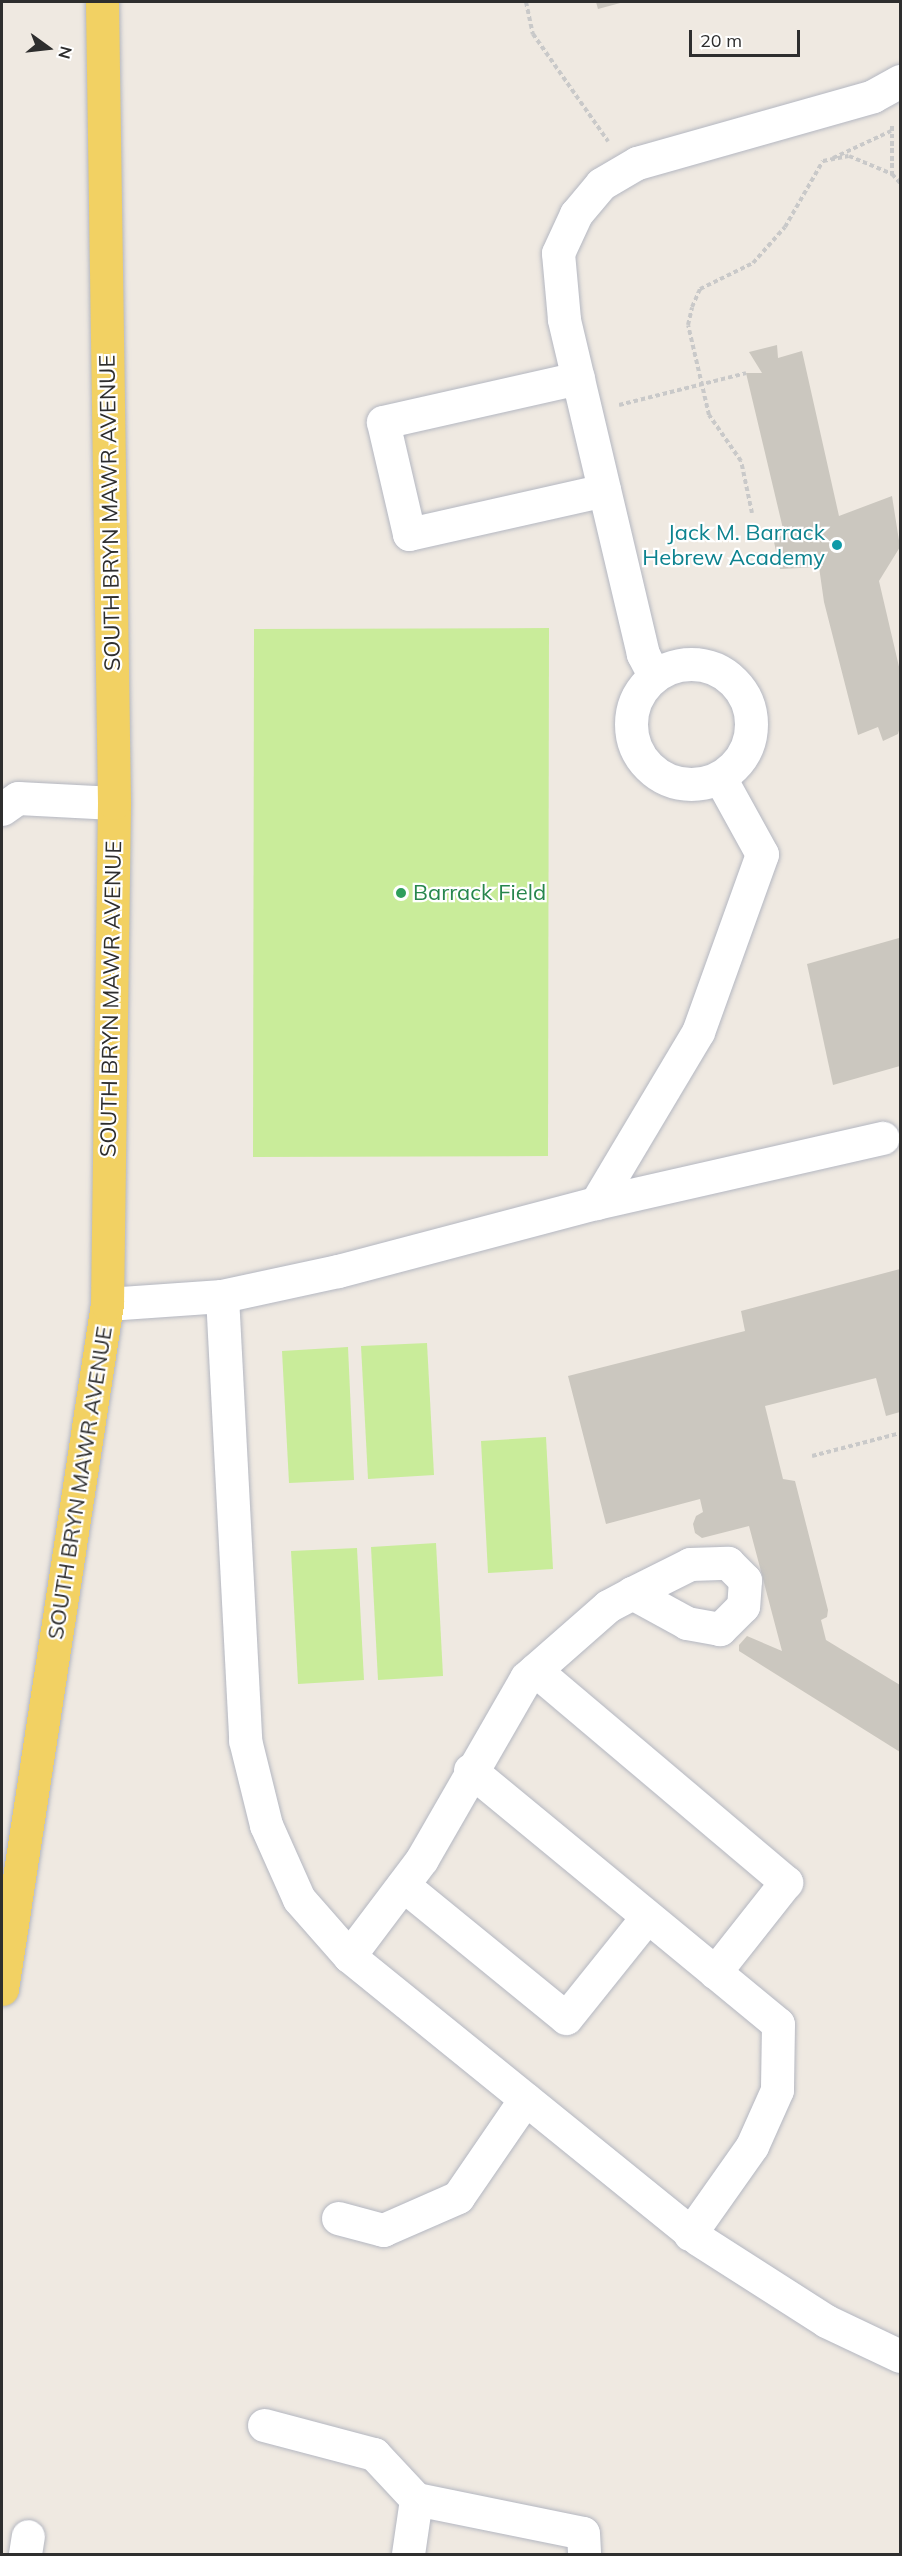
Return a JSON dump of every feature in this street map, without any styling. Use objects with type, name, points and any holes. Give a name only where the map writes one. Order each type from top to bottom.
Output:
[{"type":"main road","name":"SOUTH BRYN MAWR AVENUE","points":[[2,1989],[108,1304],[114,803],[102,2]]},
{"type":"lane","points":[[654,675],[643,654],[564,319],[558,253],[576,214],[601,184],[627,168],[892,86]]},
{"type":"lane","points":[[578,378],[383,422],[409,534],[604,490]]},
{"type":"lane","points":[[692,663],[712,667],[729,676],[742,691],[750,710],[752,730],[747,749],[736,766],[720,778],[701,785],[681,784],[661,778],[646,765],[635,748],[630,728],[632,708],[654,675],[672,666],[692,663]]},
{"type":"lane","points":[[596,1203],[698,1032],[762,854],[720,778]]},
{"type":"lane","points":[[7,800],[114,803]]},
{"type":"lane","points":[[108,1304],[222,1296],[338,1271],[596,1203],[883,1138]]},
{"type":"lane","points":[[222,1296],[245,1740],[266,1825],[299,1899],[349,1956],[690,2234],[826,2321],[900,2356]]},
{"type":"lane","points":[[349,1956],[422,1859],[470,1770],[526,1678],[608,1606],[632,1593]]},
{"type":"lane","points":[[535,1670],[786,1882],[715,1972]]},
{"type":"lane","points":[[470,1770],[778,2024],[777,2090],[753,2146],[690,2234]]},
{"type":"lane","points":[[403,1885],[566,2018],[647,1917]]},
{"type":"lane","points":[[338,2218],[383,2230],[458,2197],[525,2099]]},
{"type":"lane","points":[[264,2425],[374,2454],[416,2499],[584,2533],[584,2554]]},
{"type":"lane","points":[[408,2554],[416,2499]]},
{"type":"path","points":[[526,2],[533,34],[627,168]]},
{"type":"path","points":[[892,86],[892,174]]},
{"type":"path","points":[[829,160],[854,145],[891,131]]},
{"type":"path","points":[[752,513],[741,461],[709,416],[688,325],[700,289],[753,263],[785,226],[823,161],[849,156],[892,174],[900,183]]},
{"type":"path","points":[[586,413],[746,373]]},
{"type":"path","points":[[812,1456],[900,1433]]},
{"type":"green space","name":"Barrack Field","points":[[549,628],[548,1156],[253,1157],[254,629]]},
{"type":"green space","points":[[427,1343],[434,1475],[368,1479],[361,1346]]},
{"type":"green space","points":[[348,1347],[354,1480],[289,1483],[282,1351]]},
{"type":"green space","points":[[546,1437],[553,1569],[488,1573],[481,1441]]},
{"type":"green space","points":[[436,1543],[443,1676],[378,1680],[371,1547]]},
{"type":"green space","points":[[357,1548],[364,1680],[298,1684],[291,1551]]},
{"type":"building","points":[[596,2],[624,2],[598,9]]},
{"type":"building","name":"Jack M. Barrack Hebrew Academy","points":[[777,345],[778,358],[802,351],[839,516],[892,496],[900,547],[879,581],[900,671],[900,727],[898,734],[883,741],[878,727],[858,735],[824,602],[819,567],[780,569],[774,542],[784,533],[746,373],[762,373],[749,352]]},
{"type":"building","points":[[899,938],[900,1066],[833,1085],[807,964]]},
{"type":"building","points":[[900,1269],[900,1412],[886,1416],[876,1378],[765,1406],[783,1479],[795,1481],[828,1610],[827,1617],[821,1620],[826,1640],[900,1685],[900,1752],[739,1651],[739,1645],[747,1636],[782,1651],[749,1526],[702,1538],[695,1533],[693,1524],[696,1516],[703,1512],[700,1499],[606,1524],[568,1376],[745,1331],[741,1311]]},
{"type":"place","name":"Jack M. Barrack Hebrew Academy","points":[[837,545]]},
{"type":"place","name":"Barrack Field","points":[[401,893]]}]
